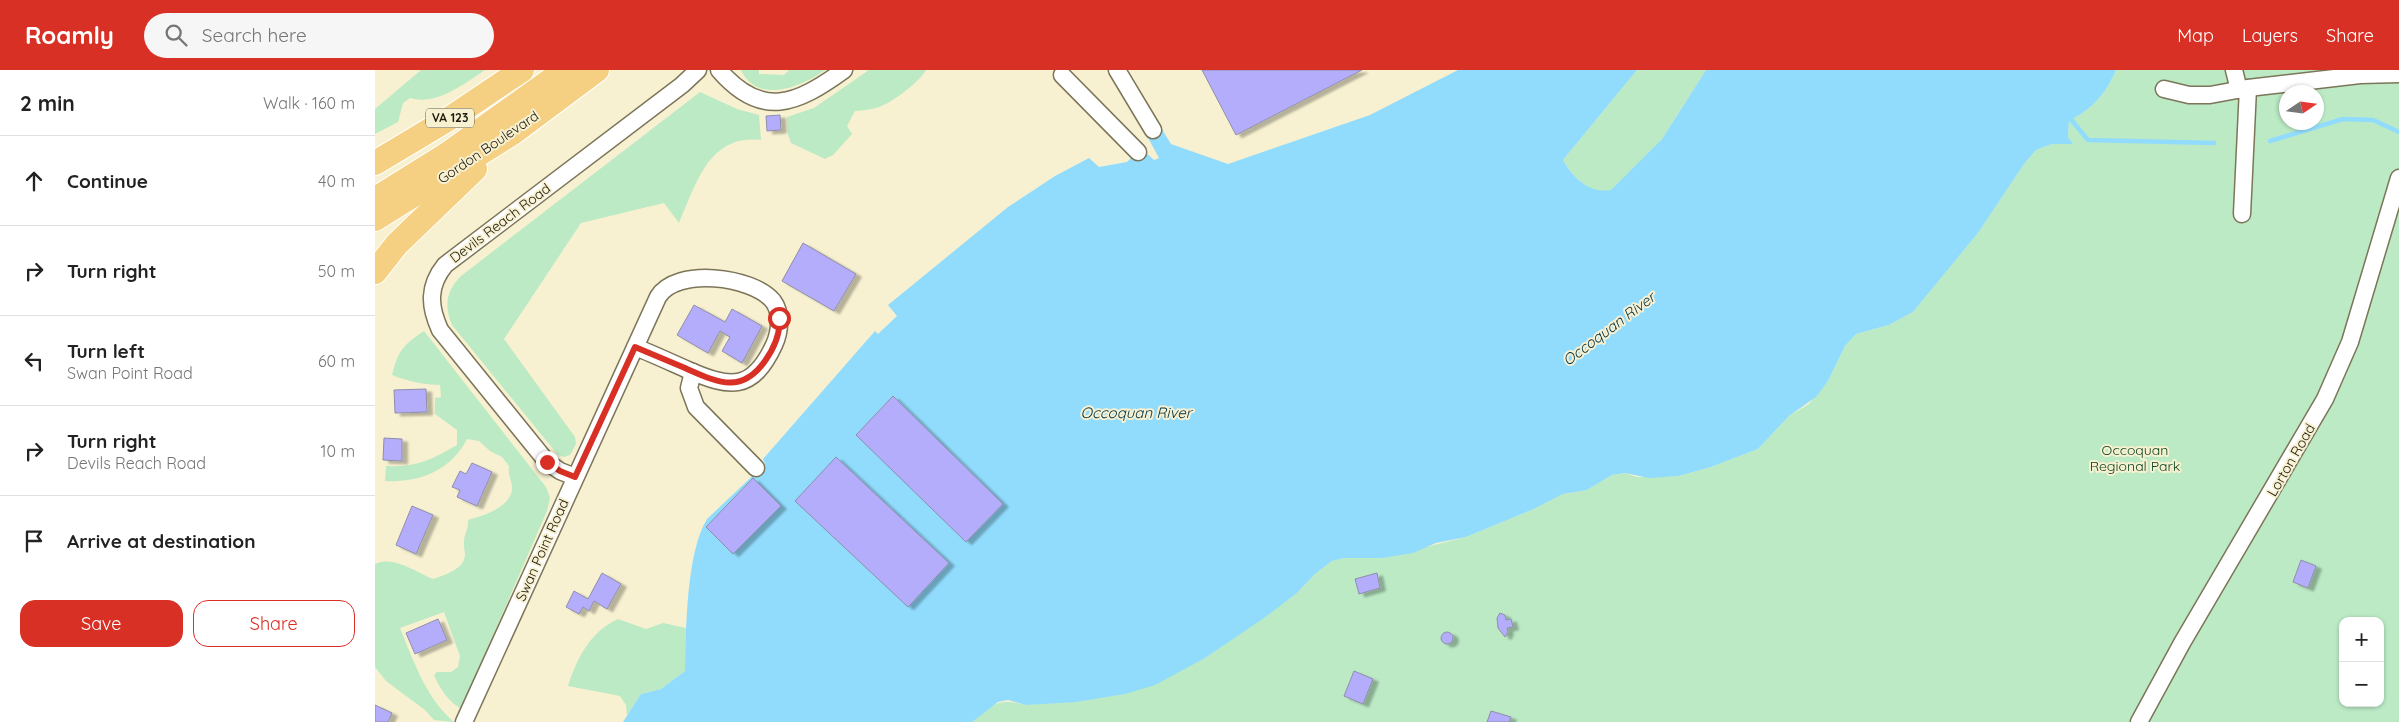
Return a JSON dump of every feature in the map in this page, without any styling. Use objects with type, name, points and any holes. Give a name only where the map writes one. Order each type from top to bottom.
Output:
[{"type":"highway","name":"VA 123","points":[[375,163],[455,115],[522,70]]},
{"type":"highway","points":[[375,199],[446,155],[565,70]]},
{"type":"highway","name":"Gordon Boulevard","points":[[375,219],[514,132],[597,70]]},
{"type":"highway","points":[[375,272],[397,244],[514,132]]},
{"type":"street","name":"Devils Reach Road","points":[[575,477],[560,471],[547,462],[440,330],[432,310],[433,284],[445,265],[681,85],[698,70]]},
{"type":"street","points":[[719,70],[747,95],[774,102],[793,100],[807,94],[844,70]]},
{"type":"street","points":[[1117,70],[1153,130]]},
{"type":"street","points":[[2234,70],[2244,89],[2242,214]]},
{"type":"street","points":[[2163,89],[2189,95],[2210,95],[2359,73],[2399,74]]},
{"type":"street","points":[[1061,75],[1138,152]]},
{"type":"street","name":"Lorton Road","points":[[2139,722],[2182,643],[2325,400],[2350,342],[2399,178]]},
{"type":"street","name":"Swan Point Road","points":[[464,722],[658,297],[670,285],[692,279],[714,279],[732,282],[767,296],[775,305],[779,330],[770,354],[754,374],[742,381],[727,383],[717,382],[693,372]]},
{"type":"street","points":[[635,347],[693,372],[689,388],[696,407],[756,468]]},
{"type":"green space","points":[[421,70],[485,70],[459,87],[440,96],[420,100],[410,98],[403,103],[398,122],[375,134],[375,109]]},
{"type":"green space","points":[[741,70],[759,70],[759,74],[784,75],[789,70],[825,70],[793,87],[769,90],[758,87],[748,81]]},
{"type":"green space","points":[[869,70],[926,70],[912,86],[891,101],[876,108],[855,111],[847,126],[852,134],[833,155],[825,159],[791,143],[788,135],[787,117],[814,108]]},
{"type":"green space","points":[[1637,70],[1706,70],[1662,139],[1611,191],[1596,190],[1577,179],[1563,160]]},
{"type":"green space","name":"Occoquan Regional Park","points":[[2116,70],[2399,70],[2399,722],[972,722],[991,706],[1003,702],[1026,705],[1205,658],[1297,593],[1315,574],[1332,561],[1345,558],[1382,558],[1466,537],[1536,508],[1563,494],[1587,490],[1612,475],[1625,473],[1637,477],[1679,476],[1711,467],[1758,449],[1789,416],[1809,404],[1828,381],[1845,346],[1856,334],[1889,325],[1913,312],[1978,233],[2024,164],[2036,150],[2052,144],[2072,144],[2068,137],[2069,121],[2091,106],[2108,86]]},
{"type":"green space","points":[[700,92],[737,109],[759,115],[761,140],[743,140],[728,145],[716,154],[698,178],[679,223],[664,203],[581,223],[504,339],[575,437],[576,444],[570,455],[564,457],[558,455],[452,325],[447,305],[449,293],[461,276]]},
{"type":"green space","points":[[424,331],[546,487],[550,498],[547,511],[461,709],[445,694],[434,675],[437,672],[451,672],[458,667],[460,656],[444,612],[400,628],[428,691],[454,722],[434,720],[425,710],[386,681],[375,667],[375,564],[382,562],[397,563],[433,579],[453,571],[462,564],[464,559],[464,544],[468,520],[489,513],[503,504],[511,493],[512,486],[509,466],[502,457],[490,451],[479,441],[467,439],[452,459],[432,473],[409,480],[385,481],[386,466],[406,466],[423,462],[457,445],[457,430],[435,414],[435,398],[441,397],[440,385],[416,382],[392,375],[402,349]]},
{"type":"green space","points":[[618,619],[646,629],[663,623],[686,628],[685,671],[661,689],[641,694],[627,716],[626,705],[620,696],[568,686],[580,656],[586,647],[608,624]]},
{"type":"water","name":"Occoquan River","points":[[1458,70],[1637,70],[1563,160],[1572,173],[1583,183],[1596,190],[1603,191],[1611,190],[1662,139],[1706,70],[2116,70],[2103,94],[2085,111],[2069,121],[2068,137],[2073,144],[2052,144],[2036,150],[2024,164],[1978,233],[1913,312],[1889,325],[1856,334],[1845,346],[1828,381],[1816,397],[1789,416],[1758,449],[1711,467],[1679,476],[1649,478],[1625,473],[1612,475],[1587,490],[1563,494],[1536,508],[1466,537],[1436,543],[1413,553],[1382,558],[1345,558],[1332,561],[1315,574],[1297,593],[1205,658],[1155,685],[1125,694],[1076,702],[1026,705],[1008,700],[998,702],[972,722],[623,722],[641,694],[661,689],[685,671],[691,571],[700,534],[707,519],[765,464],[763,459],[875,331],[878,334],[897,316],[888,305],[1008,207],[1055,176],[1089,158],[1099,167],[1127,162],[1141,148],[1154,160],[1159,158],[1146,134],[1160,126],[1171,144],[1228,164],[1370,115]]},
{"type":"building","points":[[1202,70],[1362,70],[1236,135]]},
{"type":"building","points":[[780,115],[781,130],[767,131],[766,116]]},
{"type":"building","points":[[803,243],[856,274],[834,311],[782,281]]},
{"type":"building","points":[[694,305],[725,322],[732,309],[762,326],[742,363],[722,351],[730,337],[720,331],[708,353],[677,335]]},
{"type":"building","points":[[426,389],[427,412],[395,413],[394,390]]},
{"type":"building","points":[[893,396],[1003,504],[966,542],[856,435]]},
{"type":"building","points":[[384,438],[402,439],[402,461],[383,460]]},
{"type":"building","points":[[836,457],[949,563],[908,607],[795,501]]},
{"type":"building","points":[[472,463],[492,472],[477,506],[457,497],[460,490],[452,487],[460,471],[466,474]]},
{"type":"building","points":[[753,478],[781,506],[733,554],[706,527]]},
{"type":"building","points":[[412,506],[433,515],[416,554],[396,545]]},
{"type":"building","points":[[2301,560],[2316,566],[2308,588],[2293,582]]},
{"type":"building","points":[[602,573],[621,584],[607,609],[594,601],[589,611],[583,607],[579,614],[566,607],[574,591],[588,599]]},
{"type":"building","points":[[1377,573],[1380,588],[1359,594],[1355,579]]},
{"type":"building","points":[[1500,613],[1505,615],[1506,620],[1511,619],[1513,627],[1507,628],[1508,632],[1505,637],[1498,628],[1497,618]]},
{"type":"building","points":[[438,619],[447,640],[415,654],[406,633]]},
{"type":"building","points":[[1445,632],[1449,632],[1453,638],[1449,644],[1445,644],[1441,640],[1441,636]]},
{"type":"building","points":[[1354,671],[1373,679],[1363,704],[1344,696]]},
{"type":"building","points":[[375,705],[392,713],[388,722],[375,722]]},
{"type":"building","points":[[1491,711],[1511,717],[1509,722],[1487,722]]},
{"type":"waterway","points":[[2069,117],[2088,140],[2214,143]]},
{"type":"waterway","points":[[2270,141],[2343,119],[2373,120],[2399,132]]},
{"type":"route","points":[[547,462],[560,471],[575,477],[635,347],[717,382],[735,383],[748,379],[770,354],[779,330],[779,318]]}]
